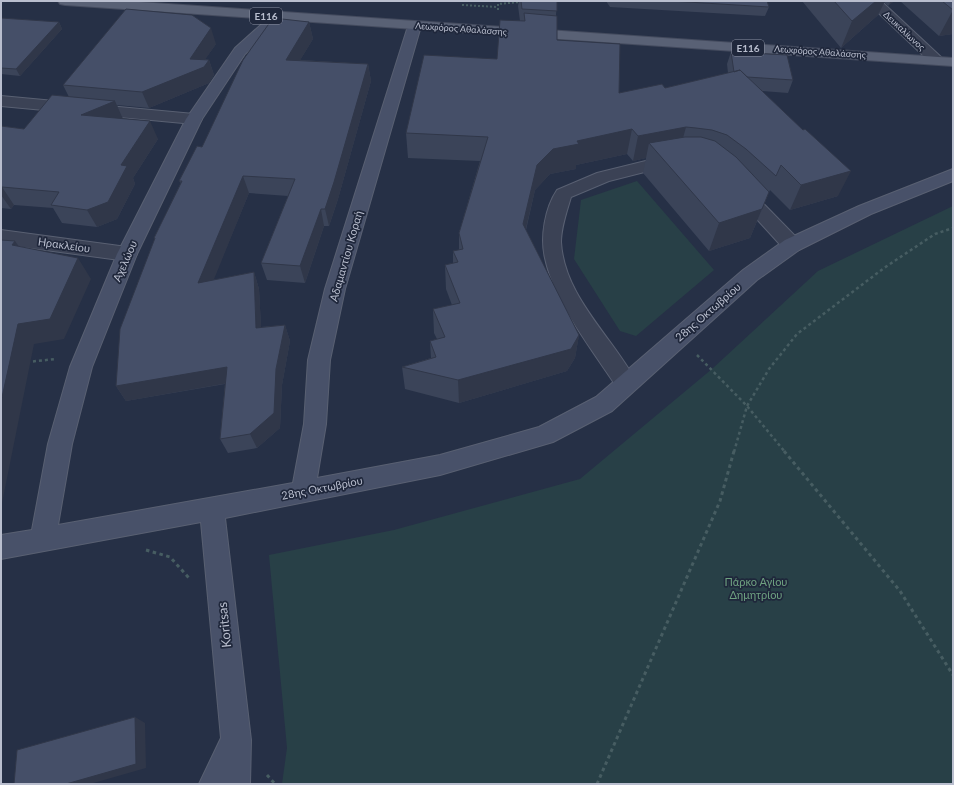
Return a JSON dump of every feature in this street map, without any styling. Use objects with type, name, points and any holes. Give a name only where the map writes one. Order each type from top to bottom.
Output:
[{"type":"main road","name":"Λεωφόρος Αθαλάσσης","points":[[65,1],[119,3],[278,17],[953,62]]},
{"type":"street","name":"Δευκαλίωνος","points":[[873,1],[936,60]]},
{"type":"street","name":"Αχελώου","points":[[43,540],[60,444],[81,367],[127,254],[194,119],[240,50],[278,17]]},
{"type":"street","name":"Αδαμαντίου Κοραή","points":[[303,491],[315,424],[320,360],[335,289],[414,26]]},
{"type":"street","points":[[1,101],[194,119]]},
{"type":"street","points":[[626,383],[566,289],[556,264],[552,244],[553,227],[558,209],[563,194],[579,185],[603,177],[661,162],[674,159],[690,159]]},
{"type":"street","name":"28ης Οκτωβρίου","points":[[1,547],[212,509],[440,464],[545,435],[604,404],[750,275],[792,246],[865,210],[953,175]]},
{"type":"street","points":[[728,177],[792,246]]},
{"type":"street","name":"Ηρακλείου","points":[[1,237],[127,254]]},
{"type":"street","name":"Koritsas","points":[[212,509],[236,740],[235,784]]},
{"type":"street","points":[[214,784],[236,740]]},
{"type":"path","points":[[501,31],[498,4],[520,2]]},
{"type":"path","points":[[462,5],[498,7]]},
{"type":"path","points":[[596,784],[720,501],[747,406],[769,369],[797,334],[884,268],[935,234],[953,228]]},
{"type":"path","points":[[680,338],[747,406],[900,590],[953,675]]},
{"type":"path","points":[[24,363],[86,355]]},
{"type":"path","points":[[144,549],[170,558],[189,577],[190,585]]},
{"type":"green space","points":[[637,181],[714,270],[636,336],[620,331],[574,259],[581,200]]},
{"type":"green space","name":"Πάρκο Αγίου Δημητρίου","points":[[953,206],[953,784],[282,784],[287,748],[269,555],[394,530],[580,479],[712,369],[818,271]]},
{"type":"building","points":[[521,1],[557,1],[557,11],[522,9]]},
{"type":"building","points":[[671,1],[767,1],[769,7]]},
{"type":"building","points":[[834,1],[876,1],[852,21]]},
{"type":"building","points":[[942,1],[953,1],[953,10]]},
{"type":"building","points":[[126,9],[192,15],[211,28],[190,59],[209,60],[204,67],[142,92],[63,85]]},
{"type":"building","points":[[524,13],[557,16],[557,40],[620,44],[619,93],[662,84],[665,88],[740,70],[803,130],[805,129],[851,171],[801,185],[781,165],[776,176],[746,149],[727,135],[712,130],[686,127],[638,136],[632,129],[577,141],[579,144],[553,149],[537,165],[523,224],[579,335],[571,349],[458,380],[402,367],[436,357],[430,341],[445,337],[433,309],[460,303],[445,265],[458,262],[453,251],[463,249],[459,233],[488,137],[406,133],[424,55],[497,59],[500,20],[525,21]]},
{"type":"building","points":[[1,18],[59,22],[16,69],[1,68]]},
{"type":"building","points":[[273,18],[309,22],[286,60],[368,64],[325,209],[321,209],[300,266],[261,263],[295,179],[243,176],[198,283],[254,272],[256,328],[285,325],[276,369],[274,413],[250,434],[220,439],[227,367],[116,386],[120,329],[154,238],[182,181],[179,181],[197,146],[202,147],[243,60]]},
{"type":"building","points":[[731,52],[787,55],[793,80],[747,77],[740,70],[734,72]]},
{"type":"building","points":[[52,95],[115,101],[81,115],[150,121],[121,165],[127,166],[108,202],[87,210],[51,205],[59,192],[2,187],[1,189],[1,126],[24,129]]},
{"type":"building","points":[[685,137],[701,137],[715,141],[736,157],[769,192],[762,209],[719,223],[649,143]]},
{"type":"building","points":[[1,240],[15,241],[12,245],[78,258],[50,319],[18,324],[1,402]]},
{"type":"building","points":[[135,717],[136,764],[66,784],[14,784],[17,750]]}]
